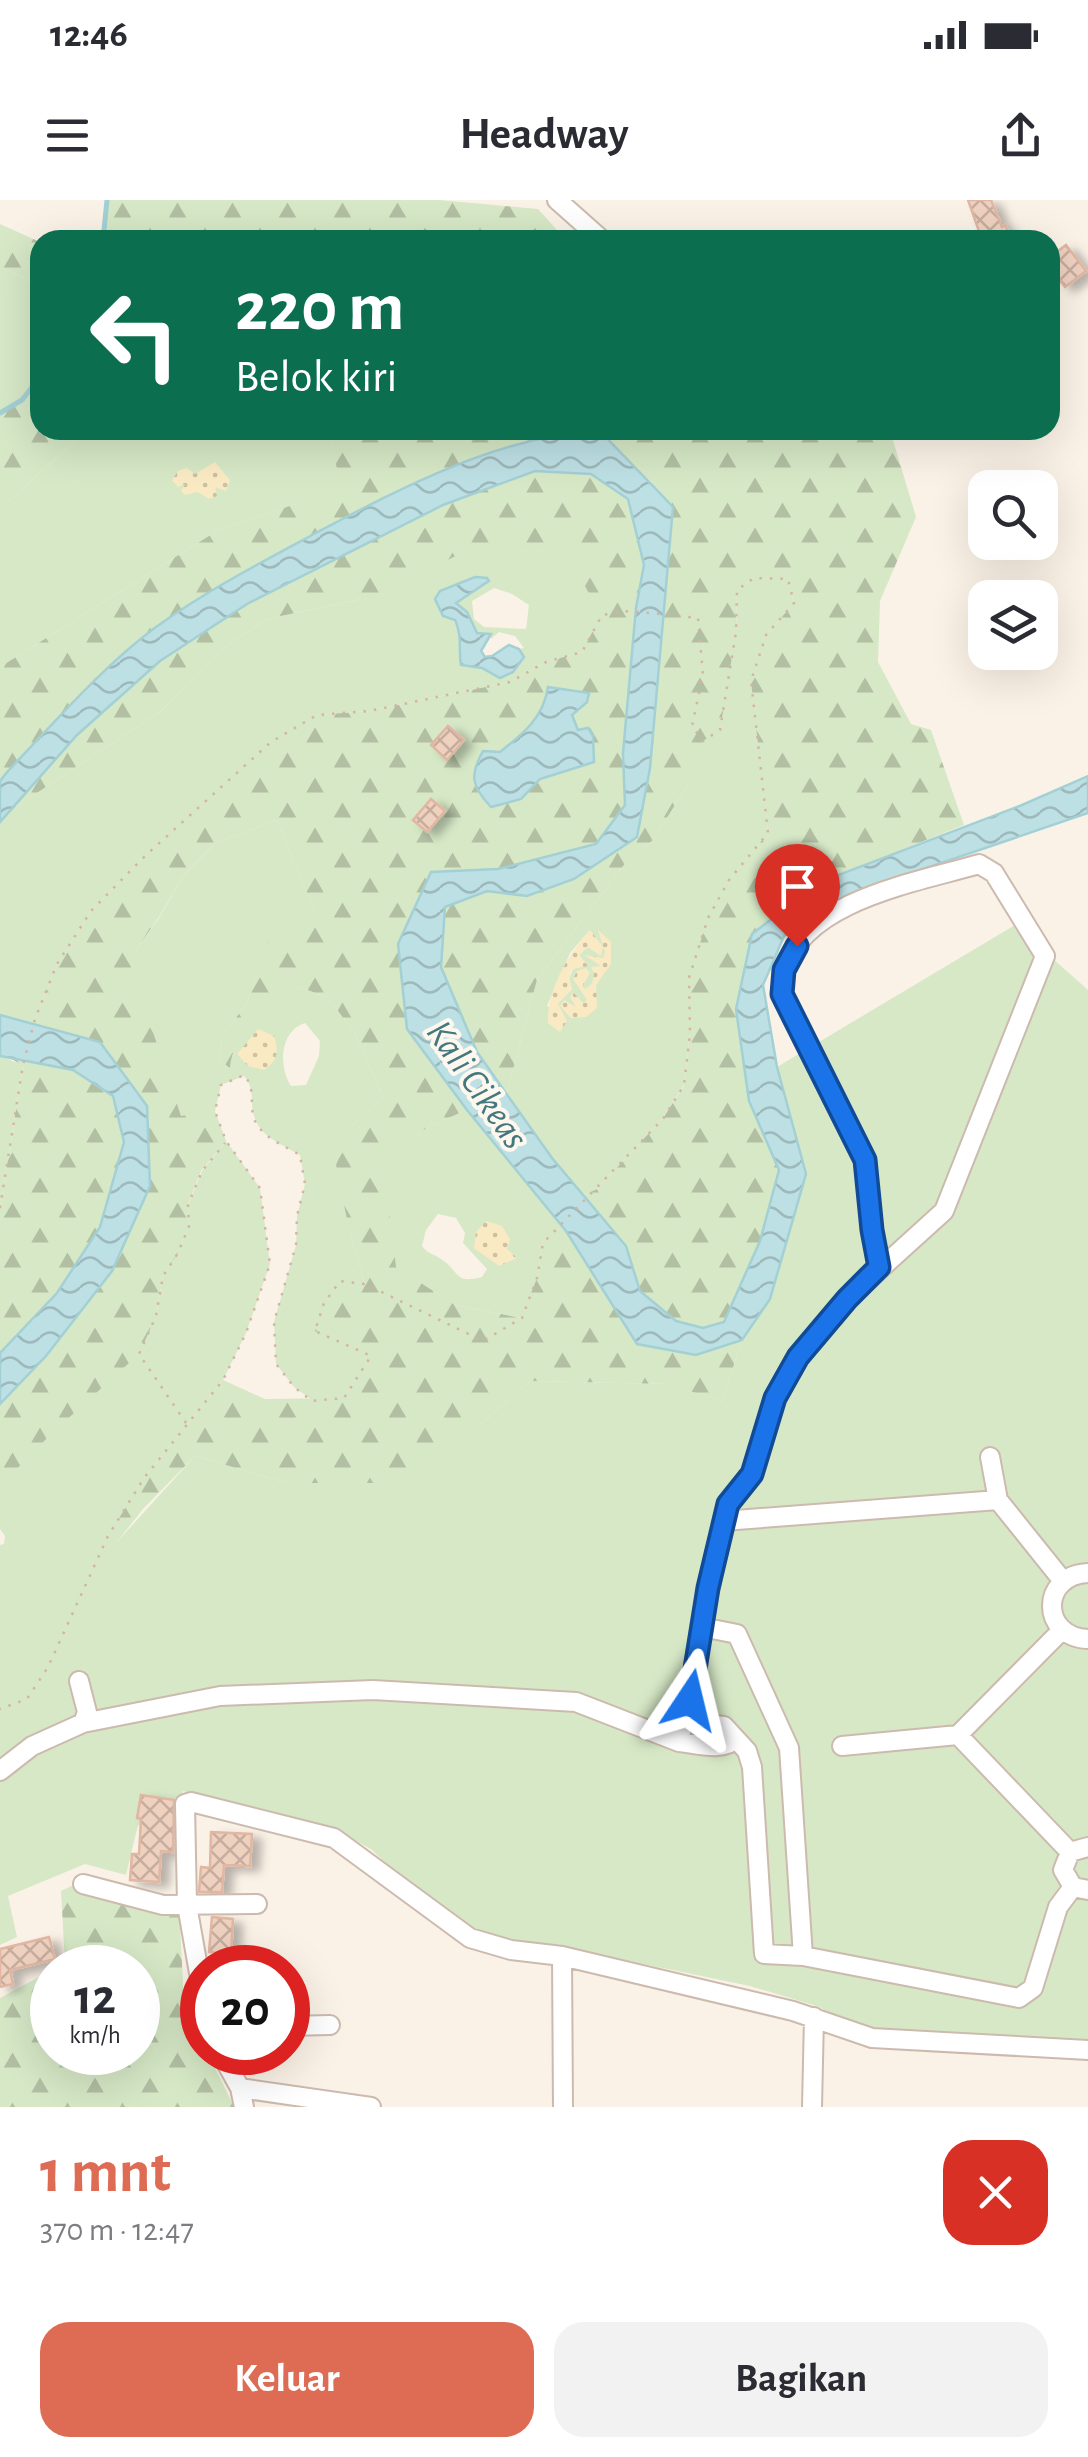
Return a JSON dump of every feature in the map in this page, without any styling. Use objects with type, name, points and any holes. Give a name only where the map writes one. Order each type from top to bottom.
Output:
[{"type":"street","points":[[557,200],[591,230]]},
{"type":"street","points":[[679,1742],[723,1520],[728,1504],[752,1474],[775,1398],[798,1357],[847,1299],[944,1211],[1045,956],[994,873],[979,864],[859,900],[813,927],[784,970],[782,994],[865,1160],[879,1267]]},
{"type":"street","points":[[990,1457],[998,1500],[1063,1581]]},
{"type":"street","points":[[723,1520],[998,1500]]},
{"type":"street","points":[[1088,1574],[1072,1575],[1063,1581],[1052,1600],[1055,1621],[1062,1630],[1072,1637],[1088,1639]]},
{"type":"street","points":[[702,1627],[736,1634],[788,1748],[803,1956]]},
{"type":"street","points":[[842,1746],[958,1735],[1062,1630]]},
{"type":"street","points":[[79,1681],[87,1712],[83,1723]]},
{"type":"street","points":[[0,1772],[32,1746],[83,1723],[220,1696],[372,1690],[576,1702],[679,1742],[718,1746],[730,1744],[736,1738]]},
{"type":"street","points":[[686,1722],[724,1726],[747,1751],[752,1767],[764,1954],[803,1956],[1019,1998],[1033,1988],[1058,1907],[1081,1889],[1063,1870],[1079,1850],[958,1735]]},
{"type":"street","points":[[194,1945],[187,1905],[185,1804],[191,1802],[334,1838],[470,1938],[511,1950],[562,1956],[814,2017],[872,2038],[1088,2050]]},
{"type":"street","points":[[83,1884],[163,1905],[258,1904]]},
{"type":"street","points":[[562,1956],[563,2107]]},
{"type":"street","points":[[812,2107],[814,2017]]},
{"type":"street","points":[[310,2025],[330,2025]]},
{"type":"street","points":[[231,2075],[242,2098],[372,2107]]},
{"type":"path","points":[[0,1208],[23,1065],[57,964],[91,910],[271,742],[317,715],[369,711],[510,682],[546,662],[582,652],[602,615],[628,611],[698,618],[703,675],[692,726],[703,741],[720,730],[732,663],[737,590],[754,578],[788,580],[794,603],[766,635],[751,681],[768,833],[729,880],[708,918],[689,978],[690,1034],[684,1086],[662,1119],[543,1243],[537,1278],[522,1318],[483,1342],[365,1284],[340,1281],[324,1302],[315,1331],[371,1356],[344,1398],[312,1400],[294,1388],[276,1364],[274,1322],[296,1245],[305,1184],[300,1155],[266,1135],[254,1119],[252,1086],[244,1076],[220,1085],[215,1111],[226,1141],[260,1188],[270,1264],[246,1334],[223,1380],[144,1478],[108,1536],[48,1667],[27,1700],[0,1709]]},
{"type":"path","points":[[187,1424],[140,1354],[156,1316],[163,1276],[190,1226],[188,1204],[202,1171],[226,1141]]},
{"type":"green space","points":[[107,200],[439,200],[538,209],[557,230],[104,230]]},
{"type":"green space","points":[[0,224],[30,238],[30,280],[0,270]]},
{"type":"green space","points":[[0,270],[7,270],[30,280],[30,390],[22,400],[0,413]]},
{"type":"green space","points":[[30,390],[30,440],[76,440],[0,509],[0,413],[22,400]]},
{"type":"green space","points":[[76,440],[331,440],[342,489],[220,529],[0,667],[0,509]]},
{"type":"green space","points":[[331,440],[543,440],[498,449],[153,630],[71,705],[0,781],[0,667],[220,529],[341,489]]},
{"type":"green space","points":[[609,440],[893,440],[916,517],[880,601],[878,662],[911,724],[931,730],[964,825],[820,882],[752,934],[749,1101],[779,1169],[760,1241],[724,1322],[703,1328],[676,1321],[640,1291],[626,1246],[584,1195],[597,1189],[662,1119],[684,1086],[690,1034],[689,978],[708,918],[729,880],[768,833],[751,681],[766,635],[794,603],[788,580],[754,578],[737,590],[736,632],[720,730],[703,741],[687,786],[653,840],[623,866],[537,980],[507,1092],[477,1052],[441,967],[445,907],[487,891],[527,896],[637,837],[650,768],[673,507]]},
{"type":"green space","points":[[535,471],[591,474],[629,499],[644,565],[636,608],[623,753],[625,805],[596,844],[498,869],[431,872],[407,1029],[467,1110],[429,1126],[383,1162],[396,1267],[455,1305],[521,1318],[537,1278],[543,1243],[559,1222],[696,1355],[742,1340],[722,1401],[667,1384],[530,1381],[481,1424],[386,1483],[287,1483],[195,1456],[117,1542],[108,1536],[144,1478],[223,1380],[265,1399],[344,1398],[370,1357],[315,1331],[324,1303],[340,1281],[365,1284],[336,1165],[351,1127],[383,1096],[354,1032],[328,998],[300,987],[246,1031],[232,1055],[230,1068],[219,1060],[221,1038],[247,1003],[268,942],[314,912],[277,820],[217,842],[184,875],[129,960],[181,1116],[215,1111],[226,1141],[201,1171],[188,1204],[189,1226],[163,1276],[156,1316],[139,1354],[0,1486],[0,1404],[46,1356],[112,1271],[150,1186],[147,1106],[100,1042],[29,1023],[35,1019],[57,964],[91,911],[145,856],[271,742],[317,715],[369,711],[510,682],[546,662],[582,652],[601,615],[565,550],[477,545],[403,583],[397,599],[361,599],[267,619],[228,645],[160,712],[8,812],[77,735],[160,661],[247,604],[443,505]],"holes":[[[548,687],[589,693],[587,702],[571,714],[578,731],[563,770],[540,779],[521,799],[483,751],[499,752],[524,731],[542,707]]]},
{"type":"green space","points":[[477,544],[531,551],[565,549],[602,615],[582,652],[546,662],[510,682],[369,711],[317,715],[205,803],[91,911],[57,964],[35,1019],[29,1023],[0,1015],[0,822],[8,812],[160,712],[228,645],[267,619],[361,599],[397,599],[402,583]],"holes":[[[483,584],[456,603],[467,612],[477,633],[491,634],[491,639],[499,632],[515,636],[524,648],[519,649],[524,657],[500,678],[469,651],[440,591]],[[494,588],[529,605],[526,629],[484,627],[474,619],[472,601]]]},
{"type":"green space","points":[[754,578],[788,579],[794,603],[766,635],[764,792],[768,833],[729,880],[690,1034],[684,1085],[662,1119],[597,1189],[584,1195],[552,1158],[507,1092],[537,980],[623,866],[653,840],[687,786],[736,632],[737,590]],"holes":[[[589,931],[600,955],[588,947],[579,955],[587,965],[573,969],[569,979],[572,989],[557,1004],[561,1013],[547,1006],[570,953]]]},
{"type":"green space","points":[[277,820],[314,912],[268,943],[247,1003],[221,1038],[219,1060],[230,1067],[232,1054],[246,1031],[300,987],[328,998],[354,1032],[383,1096],[351,1127],[350,1234],[365,1284],[371,1356],[344,1398],[312,1400],[294,1387],[276,1364],[274,1322],[296,1245],[297,1216],[305,1184],[300,1155],[259,1127],[244,1076],[221,1085],[215,1111],[181,1117],[128,961],[184,875],[217,842]],"holes":[[[305,1023],[320,1041],[319,1056],[306,1085],[291,1086],[283,1059],[290,1033]]]},
{"type":"green space","points":[[1015,925],[1088,990],[1088,2044],[853,2029],[820,2007],[750,1986],[619,1959],[504,1942],[469,1927],[400,1877],[371,1849],[338,1831],[183,1791],[177,1827],[138,1825],[126,1875],[85,1864],[8,1896],[17,1937],[0,1945],[0,1545],[4,1544],[5,1536],[0,1529],[0,1486],[156,1316],[163,1276],[189,1226],[188,1205],[202,1171],[226,1141],[260,1188],[270,1264],[246,1333],[223,1380],[144,1478],[117,1542],[195,1456],[287,1483],[481,1424],[530,1381],[668,1384],[722,1401],[742,1340],[770,1299],[806,1174],[777,1067]]},
{"type":"green space","points":[[0,1056],[23,1065],[0,1208]]},
{"type":"green space","points":[[12,1059],[73,1070],[113,1097],[124,1142],[100,1228],[57,1293],[0,1353],[0,1208],[23,1066]]},
{"type":"green space","points":[[467,1110],[559,1222],[557,1230],[543,1243],[537,1278],[522,1318],[455,1305],[395,1267],[382,1162],[429,1126]],"holes":[[[438,1214],[456,1218],[465,1233],[463,1243],[487,1269],[482,1277],[462,1278],[422,1246],[426,1230]]]},
{"type":"green space","points":[[88,1878],[179,1903],[180,2075],[219,2075],[234,2107],[0,2107],[0,1998],[30,1982],[30,2075],[160,2075],[160,1945],[64,1945],[61,1891]]},
{"type":"sand","points":[[215,462],[230,480],[226,491],[215,487],[217,496],[209,499],[198,492],[185,495],[181,491],[185,484],[178,487],[172,480],[178,471],[187,468],[195,474]]},
{"type":"sand","points":[[590,930],[603,947],[601,956],[588,947],[579,955],[588,966],[572,969],[572,988],[558,1004],[567,1021],[560,1032],[548,1023],[551,998],[567,961]]},
{"type":"sand","points":[[598,930],[611,942],[611,964],[596,985],[597,1008],[586,1017],[571,1018],[560,1006],[564,1000],[576,1007],[570,997],[573,992],[583,1003],[587,1000],[573,979],[577,971],[586,968],[590,973],[583,985],[585,989],[592,984],[591,967],[601,966],[584,955],[603,958],[605,952]]},
{"type":"sand","points":[[258,1029],[274,1036],[277,1047],[275,1059],[264,1070],[248,1066],[237,1054]]},
{"type":"sand","points":[[486,1221],[502,1226],[510,1239],[507,1249],[517,1258],[499,1266],[474,1248],[476,1232]]},
{"type":"water","name":"Kali Cikeas","points":[[609,440],[673,507],[650,768],[637,837],[574,879],[527,896],[487,891],[445,907],[441,967],[477,1052],[552,1158],[626,1246],[640,1291],[676,1321],[703,1328],[724,1322],[760,1241],[779,1170],[749,1101],[736,1009],[752,934],[820,882],[1088,776],[1088,813],[847,895],[784,936],[763,985],[777,1067],[806,1174],[770,1299],[742,1340],[696,1355],[637,1344],[566,1231],[407,1029],[398,944],[431,872],[498,869],[596,844],[625,805],[623,753],[636,608],[644,565],[628,499],[591,474],[535,471],[443,505],[247,604],[160,661],[77,735],[0,822],[0,781],[8,771],[98,677],[175,614],[382,499],[452,467],[524,443]]},
{"type":"water","points":[[475,577],[489,581],[456,603],[467,612],[477,633],[491,634],[481,651],[485,657],[492,656],[509,645],[519,649],[524,657],[513,672],[500,678],[482,668],[461,665],[455,620],[443,616],[435,599],[440,591]]},
{"type":"water","points":[[548,687],[589,693],[587,702],[572,715],[578,730],[588,728],[593,736],[594,762],[540,779],[521,799],[491,807],[480,793],[474,774],[483,751],[500,752],[524,731],[542,707]]},
{"type":"water","points":[[0,1015],[100,1042],[147,1106],[150,1186],[112,1271],[46,1356],[0,1404],[0,1353],[57,1293],[100,1227],[124,1142],[113,1096],[73,1070],[0,1056]]},
{"type":"building","points":[[968,200],[991,200],[1002,227],[1005,225],[1007,230],[979,230]]},
{"type":"building","points":[[1066,245],[1086,271],[1065,287],[1060,280],[1060,250]]},
{"type":"building","points":[[448,726],[464,740],[447,760],[431,745]]},
{"type":"building","points":[[431,799],[445,811],[427,832],[413,820]]},
{"type":"building","points":[[141,1795],[174,1800],[173,1852],[161,1851],[159,1882],[130,1880],[132,1854],[139,1854],[141,1819],[137,1818]]},
{"type":"building","points":[[211,1832],[252,1834],[250,1866],[224,1865],[222,1892],[199,1892],[201,1867],[210,1868]]},
{"type":"building","points":[[212,1917],[233,1919],[232,1945],[210,1945]]},
{"type":"building","points":[[49,1937],[51,1945],[30,1945],[30,1965],[10,1970],[13,1984],[0,1987],[0,1949]]},
{"type":"waterway","points":[[104,230],[107,200]]},
{"type":"waterway","points":[[0,413],[22,400],[30,390]]},
{"type":"route","points":[[690,1700],[708,1588],[728,1504],[752,1474],[775,1398],[798,1357],[879,1267],[865,1160],[782,994],[784,970],[797,946]]}]
